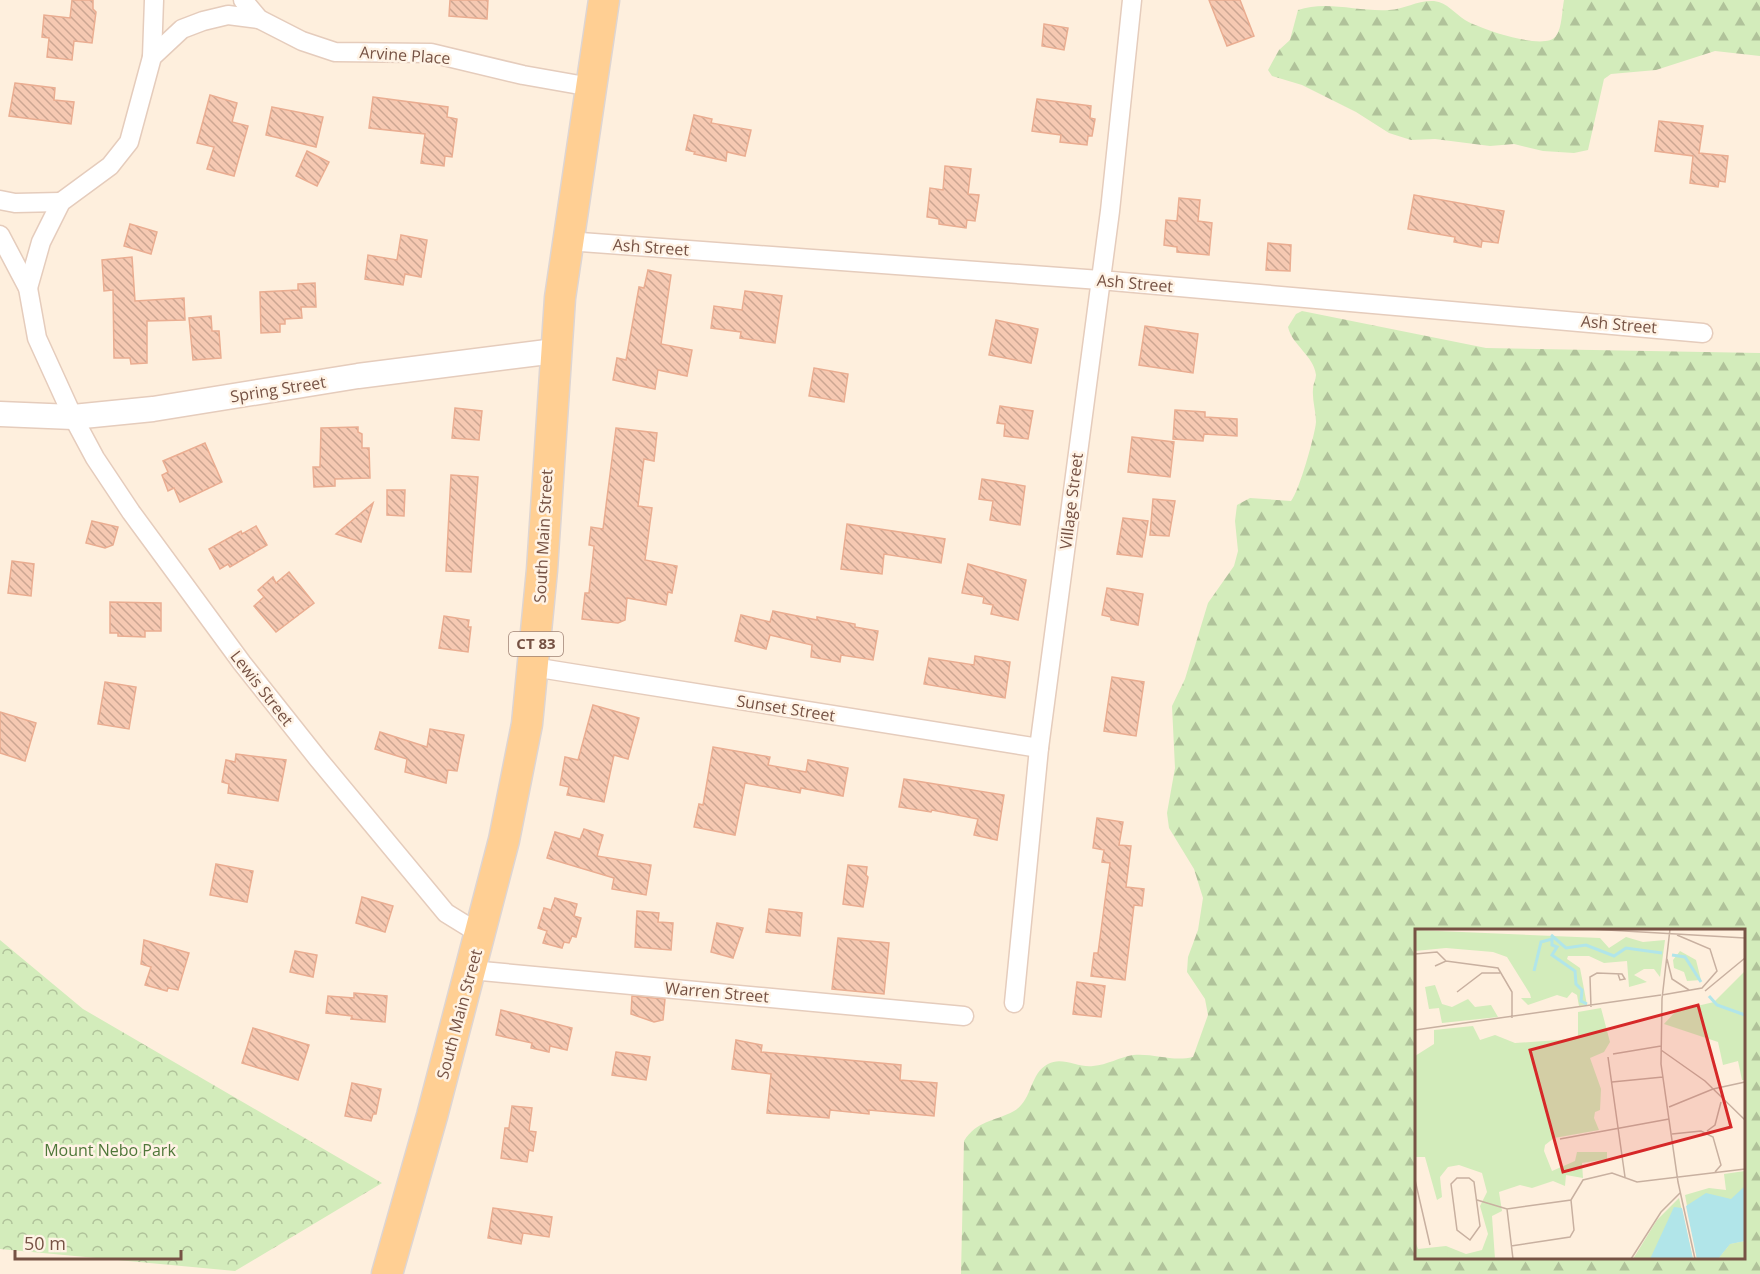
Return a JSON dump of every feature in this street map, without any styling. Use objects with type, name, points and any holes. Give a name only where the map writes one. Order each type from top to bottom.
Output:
[{"type":"main road","name":"South Main Street","points":[[387,1274],[471,970],[514,795],[534,667],[555,351],[567,241],[604,0]]},
{"type":"street","points":[[28,288],[41,242],[61,201],[110,166],[129,142],[152,57],[154,0]]},
{"type":"street","name":"Arvine Place","points":[[243,0],[259,19]]},
{"type":"street","name":"Village Street","points":[[1014,1003],[1039,748],[1110,212],[1132,0]]},
{"type":"street","name":"Arvine Place","points":[[152,57],[182,29],[228,15],[259,19],[302,41],[335,52],[431,53],[523,75],[591,87]]},
{"type":"street","points":[[0,200],[61,201]]},
{"type":"street","points":[[0,235],[28,288]]},
{"type":"street","name":"Ash Street","points":[[567,241],[1100,280],[1646,326],[1703,333]]},
{"type":"street","name":"Lewis Street","points":[[28,288],[37,338],[73,417],[95,458],[131,512],[256,681],[446,912],[480,934]]},
{"type":"street","name":"Spring Street","points":[[0,414],[73,417],[153,410],[358,376],[555,351]]},
{"type":"street","name":"Sunset Street","points":[[534,667],[1039,748]]},
{"type":"street","name":"Warren Street","points":[[471,970],[964,1016]]},
{"type":"green space","points":[[1564,0],[1760,0],[1760,56],[1715,51],[1656,70],[1611,74],[1604,79],[1588,150],[1574,153],[1543,151],[1514,144],[1490,146],[1435,139],[1411,140],[1389,133],[1356,112],[1302,85],[1272,76],[1268,70],[1279,50],[1290,40],[1298,10],[1309,7],[1331,6],[1389,10],[1434,1],[1483,28],[1511,37],[1539,41],[1549,40],[1558,33]]},
{"type":"green space","points":[[1302,311],[1486,348],[1760,353],[1760,1274],[961,1274],[964,1141],[969,1134],[980,1125],[1007,1115],[1020,1106],[1037,1074],[1053,1062],[1093,1066],[1133,1055],[1178,1059],[1193,1057],[1208,1015],[1205,999],[1187,972],[1188,957],[1198,930],[1203,898],[1194,869],[1169,828],[1167,813],[1175,768],[1172,706],[1185,679],[1208,603],[1234,566],[1238,551],[1235,521],[1237,505],[1250,498],[1291,501],[1306,463],[1316,422],[1313,387],[1316,375],[1311,362],[1288,327],[1296,314]]},
{"type":"green space","name":"Mount Nebo Park","points":[[0,940],[83,1009],[382,1183],[235,1271],[0,1249]]},
{"type":"building","points":[[72,0],[93,0],[93,9],[96,12],[92,43],[74,41],[72,60],[47,57],[49,38],[42,37],[44,15],[70,18]]},
{"type":"building","points":[[450,0],[488,0],[487,19],[449,16]]},
{"type":"building","points":[[1209,0],[1240,0],[1254,36],[1227,46]]},
{"type":"building","points":[[1044,24],[1068,28],[1064,50],[1042,46]]},
{"type":"building","points":[[15,83],[55,88],[54,100],[74,102],[71,124],[9,116]]},
{"type":"building","points":[[210,95],[237,103],[232,122],[248,126],[234,176],[207,169],[214,147],[197,143]]},
{"type":"building","points":[[373,97],[448,107],[447,117],[457,119],[452,157],[445,156],[444,166],[421,163],[425,134],[369,128]]},
{"type":"building","points":[[1037,99],[1091,106],[1090,118],[1095,119],[1092,136],[1088,136],[1087,145],[1060,142],[1061,135],[1032,131]]},
{"type":"building","points":[[272,107],[323,117],[316,147],[266,135]]},
{"type":"building","points":[[694,115],[712,119],[711,123],[751,130],[745,156],[727,152],[726,161],[686,150]]},
{"type":"building","points":[[1659,121],[1703,126],[1699,153],[1728,156],[1725,182],[1719,181],[1718,187],[1690,183],[1693,156],[1655,151]]},
{"type":"building","points":[[307,151],[329,162],[317,186],[296,176]]},
{"type":"building","points":[[945,166],[971,169],[968,194],[979,195],[975,221],[967,220],[966,228],[939,224],[939,219],[927,217],[930,188],[943,190]]},
{"type":"building","points":[[1414,195],[1504,211],[1498,243],[1482,241],[1481,247],[1454,242],[1455,237],[1408,229]]},
{"type":"building","points":[[1179,198],[1200,200],[1198,221],[1212,223],[1209,255],[1177,252],[1177,247],[1164,245],[1166,220],[1177,221]]},
{"type":"building","points":[[130,224],[157,232],[151,254],[124,246]]},
{"type":"building","points":[[401,235],[427,240],[421,277],[405,274],[403,285],[365,279],[368,255],[397,260]]},
{"type":"building","points":[[1268,243],[1291,245],[1290,271],[1266,270]]},
{"type":"building","points":[[132,257],[135,301],[184,298],[185,320],[147,321],[147,363],[131,364],[130,358],[114,358],[113,290],[104,291],[102,260]]},
{"type":"building","points":[[648,270],[671,275],[661,344],[692,350],[687,376],[658,370],[655,389],[613,380],[617,358],[626,360],[639,287],[644,288]]},
{"type":"building","points":[[315,283],[316,307],[301,307],[302,318],[285,319],[285,324],[280,324],[280,332],[261,333],[260,292],[298,290],[298,284]]},
{"type":"building","points":[[745,291],[782,296],[775,343],[740,338],[741,332],[711,328],[714,306],[742,310]]},
{"type":"building","points":[[211,316],[212,331],[219,331],[221,358],[193,360],[189,318]]},
{"type":"building","points":[[996,320],[1038,329],[1031,363],[989,355]]},
{"type":"building","points":[[1145,326],[1198,334],[1193,373],[1139,365]]},
{"type":"building","points":[[814,368],[848,374],[844,402],[809,396]]},
{"type":"building","points":[[1000,406],[1033,411],[1028,439],[1004,436],[1005,424],[997,423]]},
{"type":"building","points":[[455,408],[482,411],[479,440],[452,438]]},
{"type":"building","points":[[1175,410],[1205,412],[1205,417],[1237,419],[1237,436],[1204,434],[1203,441],[1173,439]]},
{"type":"building","points":[[358,427],[358,432],[362,434],[362,448],[369,448],[370,478],[335,479],[335,486],[314,487],[313,467],[320,467],[321,428]]},
{"type":"building","points":[[616,428],[657,433],[654,461],[644,459],[638,506],[652,508],[645,560],[677,566],[672,593],[668,592],[666,605],[627,598],[625,620],[618,623],[582,619],[585,593],[589,593],[594,546],[589,545],[591,527],[603,529]]},
{"type":"building","points":[[1132,437],[1174,442],[1170,477],[1128,472]]},
{"type":"building","points":[[205,443],[222,482],[180,502],[174,488],[168,491],[162,475],[168,472],[163,461]]},
{"type":"building","points":[[451,475],[478,477],[471,572],[446,571]]},
{"type":"building","points":[[982,479],[1025,486],[1020,525],[990,520],[993,501],[979,499]]},
{"type":"building","points":[[387,490],[405,490],[404,516],[387,515]]},
{"type":"building","points":[[1153,499],[1175,501],[1169,536],[1150,535]]},
{"type":"building","points":[[373,503],[361,542],[336,534]]},
{"type":"building","points":[[1123,518],[1148,521],[1142,557],[1117,554]]},
{"type":"building","points":[[92,521],[118,527],[113,545],[105,548],[86,543]]},
{"type":"building","points":[[847,524],[945,539],[941,563],[884,554],[882,574],[841,569]]},
{"type":"building","points":[[256,526],[267,545],[230,567],[228,564],[220,569],[209,549],[241,531],[242,534]]},
{"type":"building","points":[[12,561],[34,564],[31,596],[8,593]]},
{"type":"building","points":[[968,564],[1026,580],[1018,620],[991,614],[993,605],[983,603],[984,597],[962,593]]},
{"type":"building","points":[[289,572],[314,603],[276,632],[254,606],[264,597],[258,590],[273,577],[276,583]]},
{"type":"building","points":[[1107,588],[1143,594],[1138,625],[1111,620],[1111,617],[1102,615]]},
{"type":"building","points":[[110,602],[161,603],[161,631],[145,631],[145,637],[118,636],[118,633],[110,633]]},
{"type":"building","points":[[773,611],[817,620],[817,617],[855,624],[855,627],[878,631],[873,660],[841,655],[840,662],[811,657],[812,645],[770,635],[766,649],[735,641],[741,615],[770,622]]},
{"type":"building","points":[[444,616],[469,620],[468,627],[471,627],[468,652],[439,648]]},
{"type":"building","points":[[975,656],[1010,662],[1005,698],[924,684],[929,658],[974,665]]},
{"type":"building","points":[[1112,677],[1144,682],[1136,736],[1104,731]]},
{"type":"building","points":[[105,682],[136,687],[129,729],[98,724]]},
{"type":"building","points":[[593,705],[639,718],[628,759],[614,755],[604,802],[567,795],[569,787],[560,785],[565,757],[578,760]]},
{"type":"building","points":[[0,712],[36,723],[25,761],[0,753]]},
{"type":"building","points":[[430,729],[464,735],[457,771],[448,770],[446,783],[405,772],[407,759],[375,749],[380,732],[427,747]]},
{"type":"building","points":[[713,747],[770,757],[768,765],[806,772],[808,760],[848,768],[843,796],[801,788],[800,793],[745,783],[735,835],[694,827],[699,804],[703,805]]},
{"type":"building","points":[[236,754],[286,760],[278,801],[228,793],[229,784],[222,782],[226,760],[235,762]]},
{"type":"building","points":[[904,779],[1004,795],[997,840],[974,835],[978,819],[932,810],[931,812],[899,807]]},
{"type":"building","points":[[1097,818],[1123,822],[1119,845],[1131,846],[1126,887],[1144,889],[1142,906],[1134,905],[1125,980],[1091,976],[1094,953],[1098,953],[1110,863],[1102,862],[1104,850],[1093,848]]},
{"type":"building","points":[[584,829],[603,835],[597,856],[651,865],[646,895],[612,889],[614,878],[547,858],[555,832],[580,839]]},
{"type":"building","points":[[216,864],[253,871],[247,902],[210,895]]},
{"type":"building","points":[[848,865],[867,867],[868,877],[863,907],[843,904]]},
{"type":"building","points":[[362,897],[393,906],[385,932],[356,923]]},
{"type":"building","points":[[555,898],[577,904],[574,916],[581,918],[576,937],[572,936],[569,943],[564,942],[562,948],[543,943],[547,931],[538,928],[544,908],[551,910]]},
{"type":"building","points":[[769,909],[802,913],[800,936],[766,932]]},
{"type":"building","points":[[637,911],[659,913],[658,922],[673,923],[671,950],[635,947]]},
{"type":"building","points":[[717,923],[743,928],[733,958],[711,952]]},
{"type":"building","points":[[838,938],[889,943],[884,994],[832,989]]},
{"type":"building","points":[[144,940],[189,953],[178,990],[168,988],[167,991],[145,985],[151,967],[141,964]]},
{"type":"building","points":[[295,951],[317,955],[313,977],[290,972]]},
{"type":"building","points":[[1077,982],[1105,986],[1101,1017],[1073,1014]]},
{"type":"building","points":[[354,993],[387,996],[385,1022],[351,1019],[352,1016],[326,1013],[328,996],[354,998]]},
{"type":"building","points":[[632,996],[665,999],[663,1020],[654,1022],[631,1014]]},
{"type":"building","points":[[501,1010],[572,1028],[567,1050],[550,1046],[549,1052],[531,1048],[532,1043],[496,1035]]},
{"type":"building","points":[[253,1028],[309,1045],[298,1080],[242,1063]]},
{"type":"building","points":[[736,1040],[762,1045],[761,1052],[901,1065],[900,1080],[937,1083],[934,1116],[869,1110],[869,1114],[830,1110],[829,1118],[767,1113],[771,1074],[732,1069]]},
{"type":"building","points":[[616,1052],[650,1057],[646,1080],[612,1075]]},
{"type":"building","points":[[352,1083],[381,1089],[376,1114],[373,1114],[371,1121],[345,1116]]},
{"type":"building","points":[[512,1106],[532,1108],[529,1131],[536,1132],[533,1151],[529,1150],[527,1162],[501,1158],[505,1128],[509,1128]]},
{"type":"building","points":[[493,1208],[552,1217],[549,1237],[523,1233],[521,1244],[488,1238]]}]
